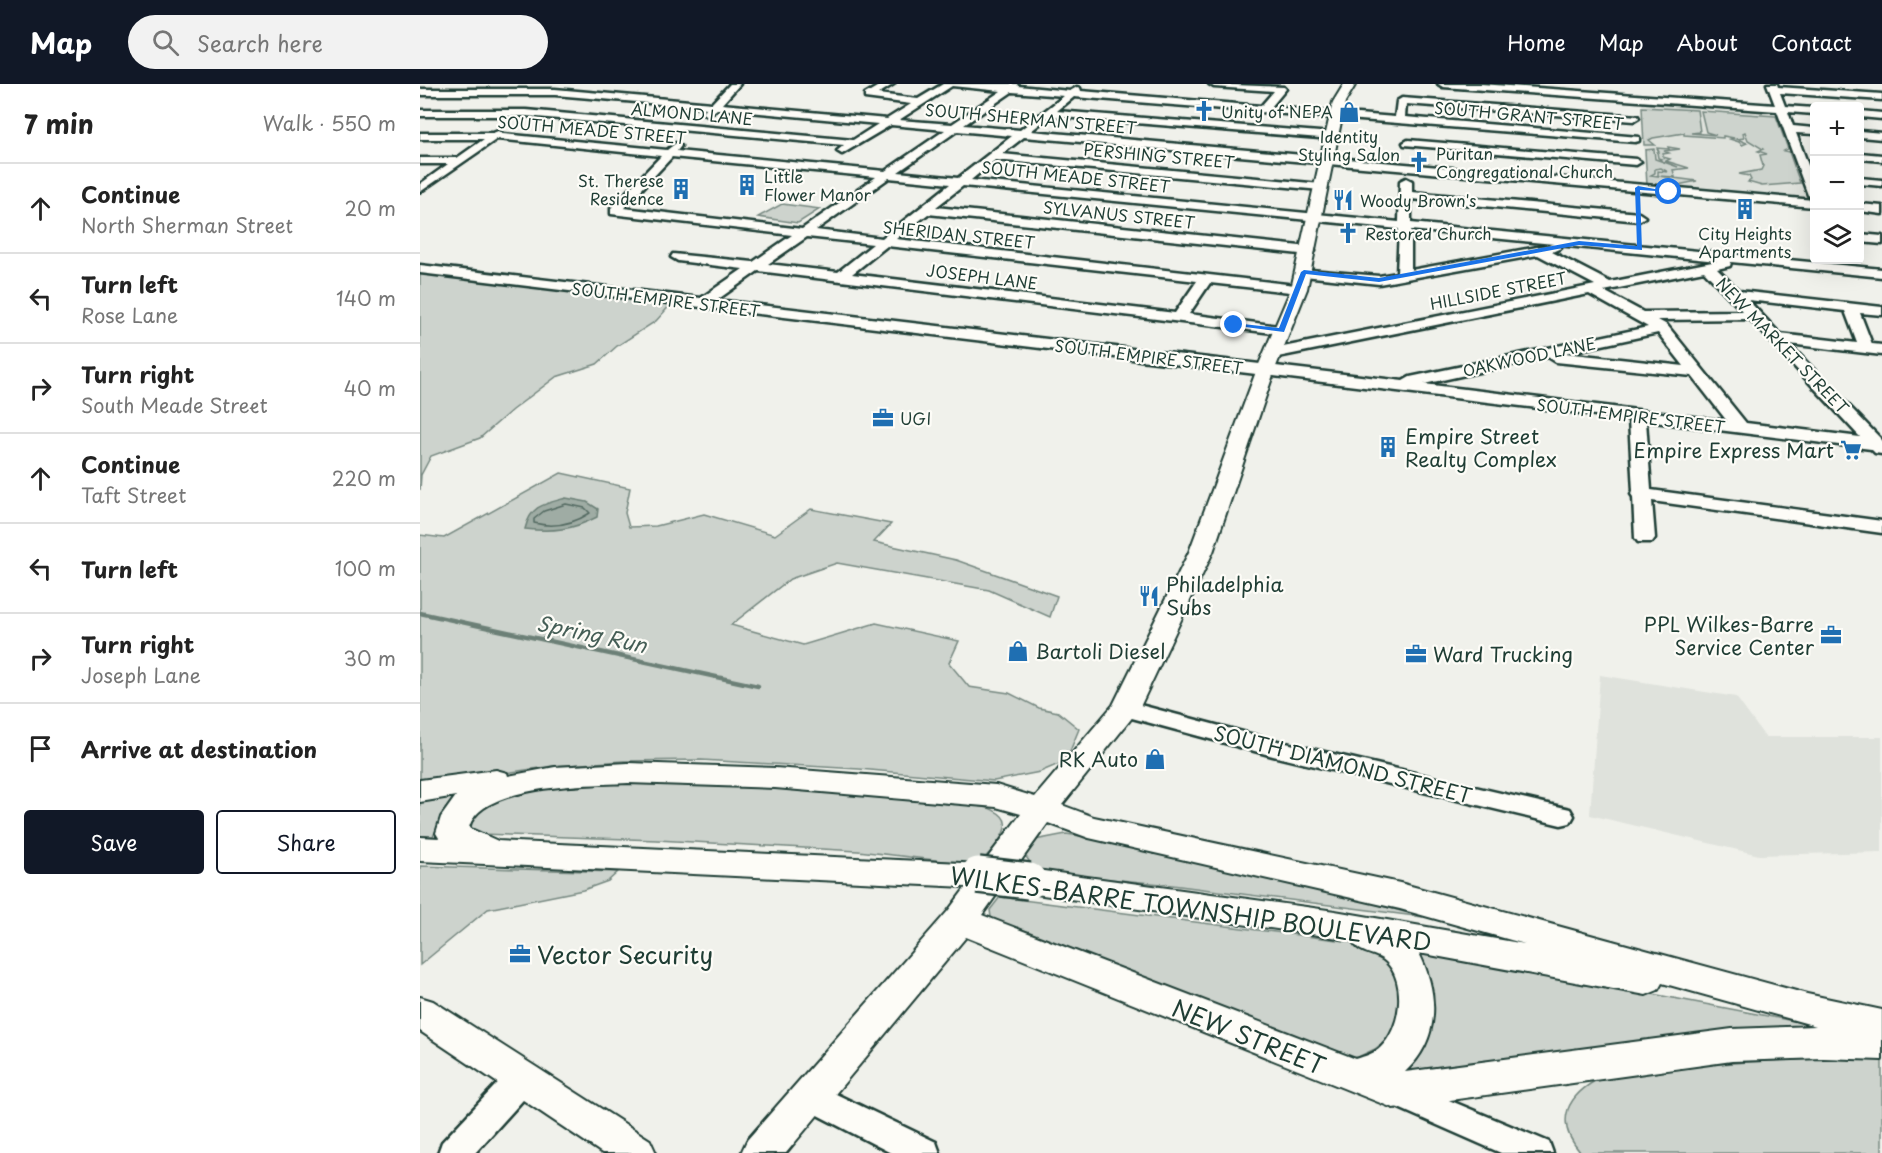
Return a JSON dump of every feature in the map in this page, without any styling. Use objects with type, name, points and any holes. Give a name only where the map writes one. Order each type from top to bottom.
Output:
[{"type":"main road","points":[[760,1153],[960,920],[1041,810],[1125,709],[1201,552],[1269,361],[1299,289],[1337,114],[1340,102],[1350,84]]},
{"type":"main road","points":[[420,791],[531,775],[555,777],[628,773],[775,778],[996,796],[1089,827],[1400,896],[1802,1007]]},
{"type":"main road","points":[[495,852],[465,842],[452,833],[456,817],[468,803],[499,788],[555,777]]},
{"type":"main road","name":"WILKES-BARRE TOWNSHIP BOULEVARD","points":[[420,849],[978,875],[1029,881],[1335,924],[1802,1007],[1882,1026]]},
{"type":"main road","name":"NEW STREET","points":[[960,920],[1393,1091]]},
{"type":"main road","points":[[1335,924],[1397,951],[1410,972],[1417,1000],[1414,1029],[1394,1059],[1353,1077]]},
{"type":"main road","points":[[420,1012],[636,1153]]},
{"type":"main road","points":[[1393,1091],[1731,1045],[1823,1042],[1882,1044]]},
{"type":"street","points":[[420,189],[566,84]]},
{"type":"street","points":[[669,153],[735,84]]},
{"type":"street","points":[[889,84],[867,96],[920,102]]},
{"type":"street","points":[[816,168],[948,84]]},
{"type":"street","name":"SOUTH GRANT STREET","points":[[953,84],[1014,86],[1073,94],[1635,139]]},
{"type":"street","points":[[840,277],[1085,84]]},
{"type":"street","points":[[1214,84],[1281,89],[1264,109]]},
{"type":"street","points":[[1443,84],[1633,92],[1697,102],[1810,111]]},
{"type":"street","points":[[702,304],[1014,86]]},
{"type":"street","points":[[1810,174],[1803,152],[1789,129],[1773,87],[1882,97]]},
{"type":"street","points":[[1695,90],[1697,102]]},
{"type":"street","name":"SOUTH SHERMAN STREET","points":[[420,92],[555,92],[1407,168],[1637,175]]},
{"type":"street","points":[[1405,195],[1639,233],[1633,92]]},
{"type":"street","points":[[1404,276],[1408,143],[1402,101],[1634,118]]},
{"type":"street","name":"ALMOND LANE","points":[[420,113],[526,113],[854,144]]},
{"type":"street","points":[[1048,113],[1332,136]]},
{"type":"street","points":[[1864,114],[1882,116]]},
{"type":"street","points":[[1789,129],[1810,131]]},
{"type":"street","points":[[1864,134],[1882,136]]},
{"type":"street","name":"SOUTH MEADE STREET","points":[[420,136],[495,136],[1579,243],[1639,233],[1728,258],[1810,262]]},
{"type":"street","points":[[1408,143],[1637,175],[1810,203]]},
{"type":"street","name":"SHERIDAN STREET","points":[[669,153],[615,211],[1299,289]]},
{"type":"street","points":[[1864,156],[1882,158]]},
{"type":"street","name":"PERSHING STREET","points":[[994,157],[1321,187]]},
{"type":"street","points":[[420,162],[459,161]]},
{"type":"street","points":[[1864,181],[1882,183]]},
{"type":"street","points":[[1864,208],[1882,210]]},
{"type":"street","name":"SYLVANUS STREET","points":[[926,210],[1309,251]]},
{"type":"street","points":[[1864,238],[1882,240]]},
{"type":"street","points":[[1304,272],[1379,280],[1579,243]]},
{"type":"street","points":[[1540,250],[1610,287]]},
{"type":"street","name":"JOSEPH LANE","points":[[678,257],[1281,330]]},
{"type":"street","name":"HILLSIDE STREET","points":[[1269,361],[1708,267],[1725,263],[1728,258]]},
{"type":"street","name":"SOUTH MEADE STREET","points":[[1840,264],[1882,273]]},
{"type":"street","name":"NEW MARKET STREET","points":[[1708,267],[1880,447]]},
{"type":"street","name":"SOUTH EMPIRE STREET","points":[[420,269],[702,304],[1269,361],[1395,386],[1880,447]]},
{"type":"street","points":[[1179,318],[1206,278]]},
{"type":"street","points":[[1592,290],[1662,328],[1741,428]]},
{"type":"street","points":[[1736,295],[1882,311]]},
{"type":"street","points":[[1851,308],[1878,350]]},
{"type":"street","points":[[1640,316],[1755,315]]},
{"type":"street","name":"OAKWOOD LANE","points":[[1395,386],[1662,328]]},
{"type":"street","points":[[1777,338],[1878,350]]},
{"type":"street","points":[[1535,355],[1698,372]]},
{"type":"street","points":[[1636,416],[1645,538]]},
{"type":"street","points":[[1640,494],[1882,527]]},
{"type":"street","name":"SOUTH DIAMOND STREET","points":[[1125,709],[1251,742],[1561,816]]},
{"type":"street","points":[[454,1153],[521,1080]]},
{"type":"street","name":"NEW STREET","points":[[1393,1091],[1537,1153]]},
{"type":"street","points":[[811,1096],[924,1153]]},
{"type":"shaded area","points":[[1642,100],[1782,109],[1810,190],[1810,201],[1646,188]]},
{"type":"shaded area","points":[[1642,107],[1697,110],[1700,132],[1691,133],[1716,135],[1706,132],[1701,111],[1776,116],[1788,149],[1784,151],[1789,152],[1800,183],[1762,186],[1748,182],[1751,180],[1749,176],[1739,174],[1761,170],[1763,166],[1760,155],[1767,154],[1758,151],[1763,149],[1748,140],[1745,132],[1743,133],[1744,138],[1737,139],[1747,143],[1742,145],[1730,139],[1734,138],[1684,135],[1684,133],[1653,138],[1649,140],[1655,145],[1644,145]]},
{"type":"shaded area","points":[[1668,147],[1680,149],[1664,151],[1669,153],[1663,154],[1663,157],[1670,159],[1666,161],[1689,168],[1673,170],[1675,177],[1659,176],[1697,181],[1678,185],[1670,182],[1667,184],[1674,186],[1666,188],[1647,185],[1645,150],[1654,149],[1655,159],[1678,167],[1658,158],[1657,148],[1669,149]],"holes":[[[1661,168],[1668,172],[1658,171],[1658,176],[1651,175],[1655,173],[1655,169]]]},
{"type":"shaded area","points":[[782,204],[820,209],[798,223],[758,217]]},
{"type":"shaded area","points":[[420,273],[673,302],[656,321],[617,346],[597,364],[556,377],[512,410],[480,438],[431,456],[421,475],[420,490]]},
{"type":"shaded area","points":[[561,473],[630,488],[625,513],[629,527],[656,526],[704,514],[775,535],[811,509],[891,524],[874,542],[956,560],[1057,596],[1050,617],[989,590],[837,563],[790,579],[731,625],[803,645],[876,623],[959,641],[949,663],[969,687],[1009,693],[1039,708],[1058,712],[1079,729],[1066,761],[1040,772],[994,781],[859,769],[701,760],[623,761],[553,766],[420,785],[420,535],[444,538]]},
{"type":"shaded area","points":[[1600,675],[1736,697],[1765,737],[1882,737],[1882,852],[1759,855],[1590,815]]},
{"type":"shaded area","points":[[637,783],[739,786],[963,802],[995,811],[1003,817],[1005,824],[1004,832],[998,842],[978,865],[858,851],[657,840],[481,834],[471,829],[469,819],[472,811],[517,790]]},
{"type":"shaded area","points":[[456,794],[433,836],[420,836],[420,800]]},
{"type":"shaded area","points":[[1066,834],[1201,859],[1423,917],[1172,885],[1037,872],[1024,854],[1035,840]]},
{"type":"shaded area","points":[[420,866],[618,872],[608,881],[583,890],[488,909],[420,965]]},
{"type":"shaded area","points":[[1000,897],[1360,943],[1392,962],[1404,1007],[1391,1036],[1375,1049],[1358,1057],[1335,1058],[998,924],[991,917],[990,910]]},
{"type":"shaded area","points":[[1417,949],[1872,1036],[1408,1076],[1400,1073]]},
{"type":"shaded area","points":[[1882,1058],[1882,1153],[1581,1153],[1572,1141],[1568,1130],[1566,1120],[1568,1110],[1580,1092],[1602,1077],[1612,1074],[1732,1063]]},
{"type":"water","points":[[566,498],[587,502],[598,509],[597,517],[562,529],[525,529],[535,510],[545,504]]},
{"type":"waterway","name":"Spring Run","points":[[420,613],[758,686]]},
{"type":"place","name":"Unity of NEPA","points":[[1204,111]]},
{"type":"place","name":"Identity Styling Salon","points":[[1349,112]]},
{"type":"place","name":"Puritan Congregational Church","points":[[1419,162]]},
{"type":"place","name":"Little Flower Manor","points":[[747,185]]},
{"type":"place","name":"St. Therese Residence","points":[[681,189]]},
{"type":"place","name":"Woody Brown's","points":[[1343,200]]},
{"type":"place","name":"City Heights Apartments","points":[[1745,209]]},
{"type":"place","name":"Restored Church","points":[[1348,233]]},
{"type":"place","name":"UGI","points":[[883,418]]},
{"type":"place","name":"Empire Street Realty Complex","points":[[1388,447]]},
{"type":"place","name":"Empire Express Mart","points":[[1851,450]]},
{"type":"place","name":"Philadelphia Subs","points":[[1149,596]]},
{"type":"place","name":"PPL Wilkes-Barre Service Center","points":[[1831,635]]},
{"type":"place","name":"Bartoli Diesel","points":[[1018,651]]},
{"type":"place","name":"Ward Trucking","points":[[1416,654]]},
{"type":"place","name":"RK Auto","points":[[1155,759]]},
{"type":"place","name":"Vector Security","points":[[520,954]]},
{"type":"route","points":[[1234,325],[1281,330],[1304,272],[1379,280],[1579,243],[1640,249],[1638,188],[1669,192]]}]
